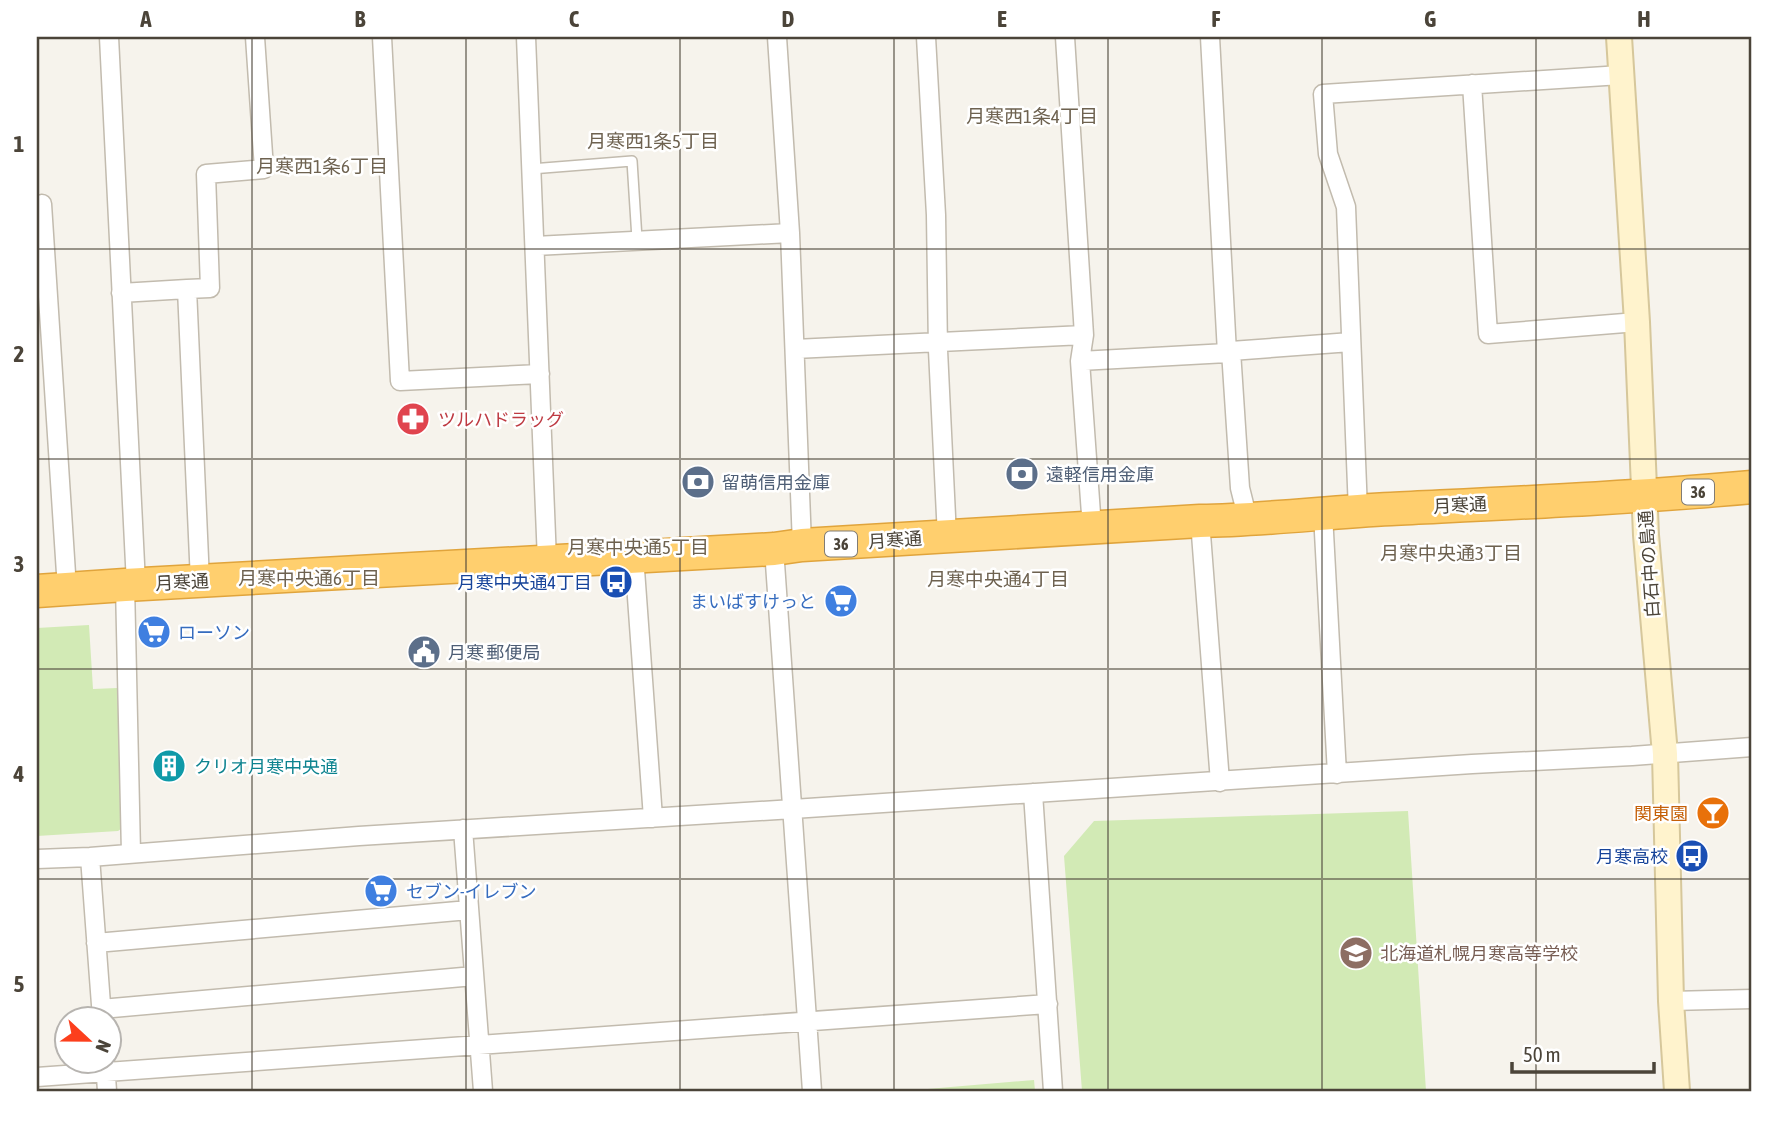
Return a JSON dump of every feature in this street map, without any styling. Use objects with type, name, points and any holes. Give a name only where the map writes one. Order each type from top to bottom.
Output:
[{"type":"highway","name":"月寒通","points":[[52,590],[1248,520],[1752,487]]},
{"type":"street","points":[[109,37],[121,293],[130,584],[131,853]]},
{"type":"street","points":[[121,293],[210,288],[206,174],[264,169],[255,37]]},
{"type":"street","points":[[382,37],[400,381],[540,374]]},
{"type":"street","points":[[526,37],[547,561]]},
{"type":"street","points":[[777,37],[795,349],[788,547],[793,809],[812,1091]]},
{"type":"street","points":[[926,37],[936,215],[938,341],[947,537]]},
{"type":"street","points":[[1065,37],[1084,335],[1080,361],[1092,528]]},
{"type":"street","points":[[1210,37],[1229,352],[1240,488],[1248,520]]},
{"type":"street","name":"白石中の島通","points":[[1619,37],[1637,322],[1644,496],[1665,754],[1671,1001],[1677,1091]]},
{"type":"street","points":[[1358,511],[1346,206],[1328,154],[1323,94],[1621,75]]},
{"type":"street","points":[[1472,84],[1488,334],[1637,322]]},
{"type":"street","points":[[42,204],[52,590]]},
{"type":"street","points":[[535,246],[790,233]]},
{"type":"street","points":[[187,289],[200,581]]},
{"type":"street","points":[[795,349],[1084,335]]},
{"type":"street","points":[[1080,361],[1351,342]]},
{"type":"street","points":[[1323,514],[1337,774]]},
{"type":"street","points":[[1200,522],[1220,782]]},
{"type":"street","points":[[634,556],[653,818]]},
{"type":"street","points":[[37,859],[463,829],[1752,747]]},
{"type":"street","points":[[1033,793],[1053,1091]]},
{"type":"street","points":[[463,829],[483,1091]]},
{"type":"street","points":[[90,857],[101,1006]]},
{"type":"street","points":[[96,943],[469,910]]},
{"type":"street","points":[[122,1012],[474,976]]},
{"type":"street","points":[[1671,1001],[1752,999]]},
{"type":"street","points":[[122,1066],[479,1045],[1048,1004]]},
{"type":"lane","points":[[531,169],[632,161],[637,239]]},
{"type":"green space","points":[[89,625],[93,689],[117,688],[125,826],[118,831],[37,836],[37,628]]},
{"type":"green space","points":[[1408,811],[1426,1091],[1082,1091],[1064,856],[1094,821]]},
{"type":"green space","points":[[1034,1080],[1035,1091],[904,1091]]},
{"type":"place","name":"ツルハドラッグ","points":[[413,419]]},
{"type":"place","name":"遠軽信用金庫","points":[[1022,474]]},
{"type":"place","name":"留萌信用金庫","points":[[698,482]]},
{"type":"place","name":"月寒中央通4丁目","points":[[616,582]]},
{"type":"place","name":"まいばすけっと","points":[[841,601]]},
{"type":"place","name":"ローソン","points":[[154,632]]},
{"type":"place","name":"月寒 郵便局","points":[[424,652]]},
{"type":"place","name":"クリオ月寒中央通","points":[[169,766]]},
{"type":"place","name":"関東園","points":[[1713,813]]},
{"type":"place","name":"月寒高校","points":[[1692,856]]},
{"type":"place","name":"セブン-イレブン","points":[[381,891]]},
{"type":"place","name":"北海道札幌月寒高等学校","points":[[1356,953]]},
{"type":"district","name":"月寒西1条4丁目","points":[[1032,116]]},
{"type":"district","name":"月寒西1条5丁目","points":[[653,141]]},
{"type":"district","name":"月寒西1条6丁目","points":[[322,166]]},
{"type":"district","name":"月寒中央通5丁目","points":[[638,547]]},
{"type":"district","name":"月寒中央通3丁目","points":[[1451,553]]},
{"type":"district","name":"月寒中央通6丁目","points":[[309,578]]},
{"type":"district","name":"月寒中央通4丁目","points":[[998,579]]}]
